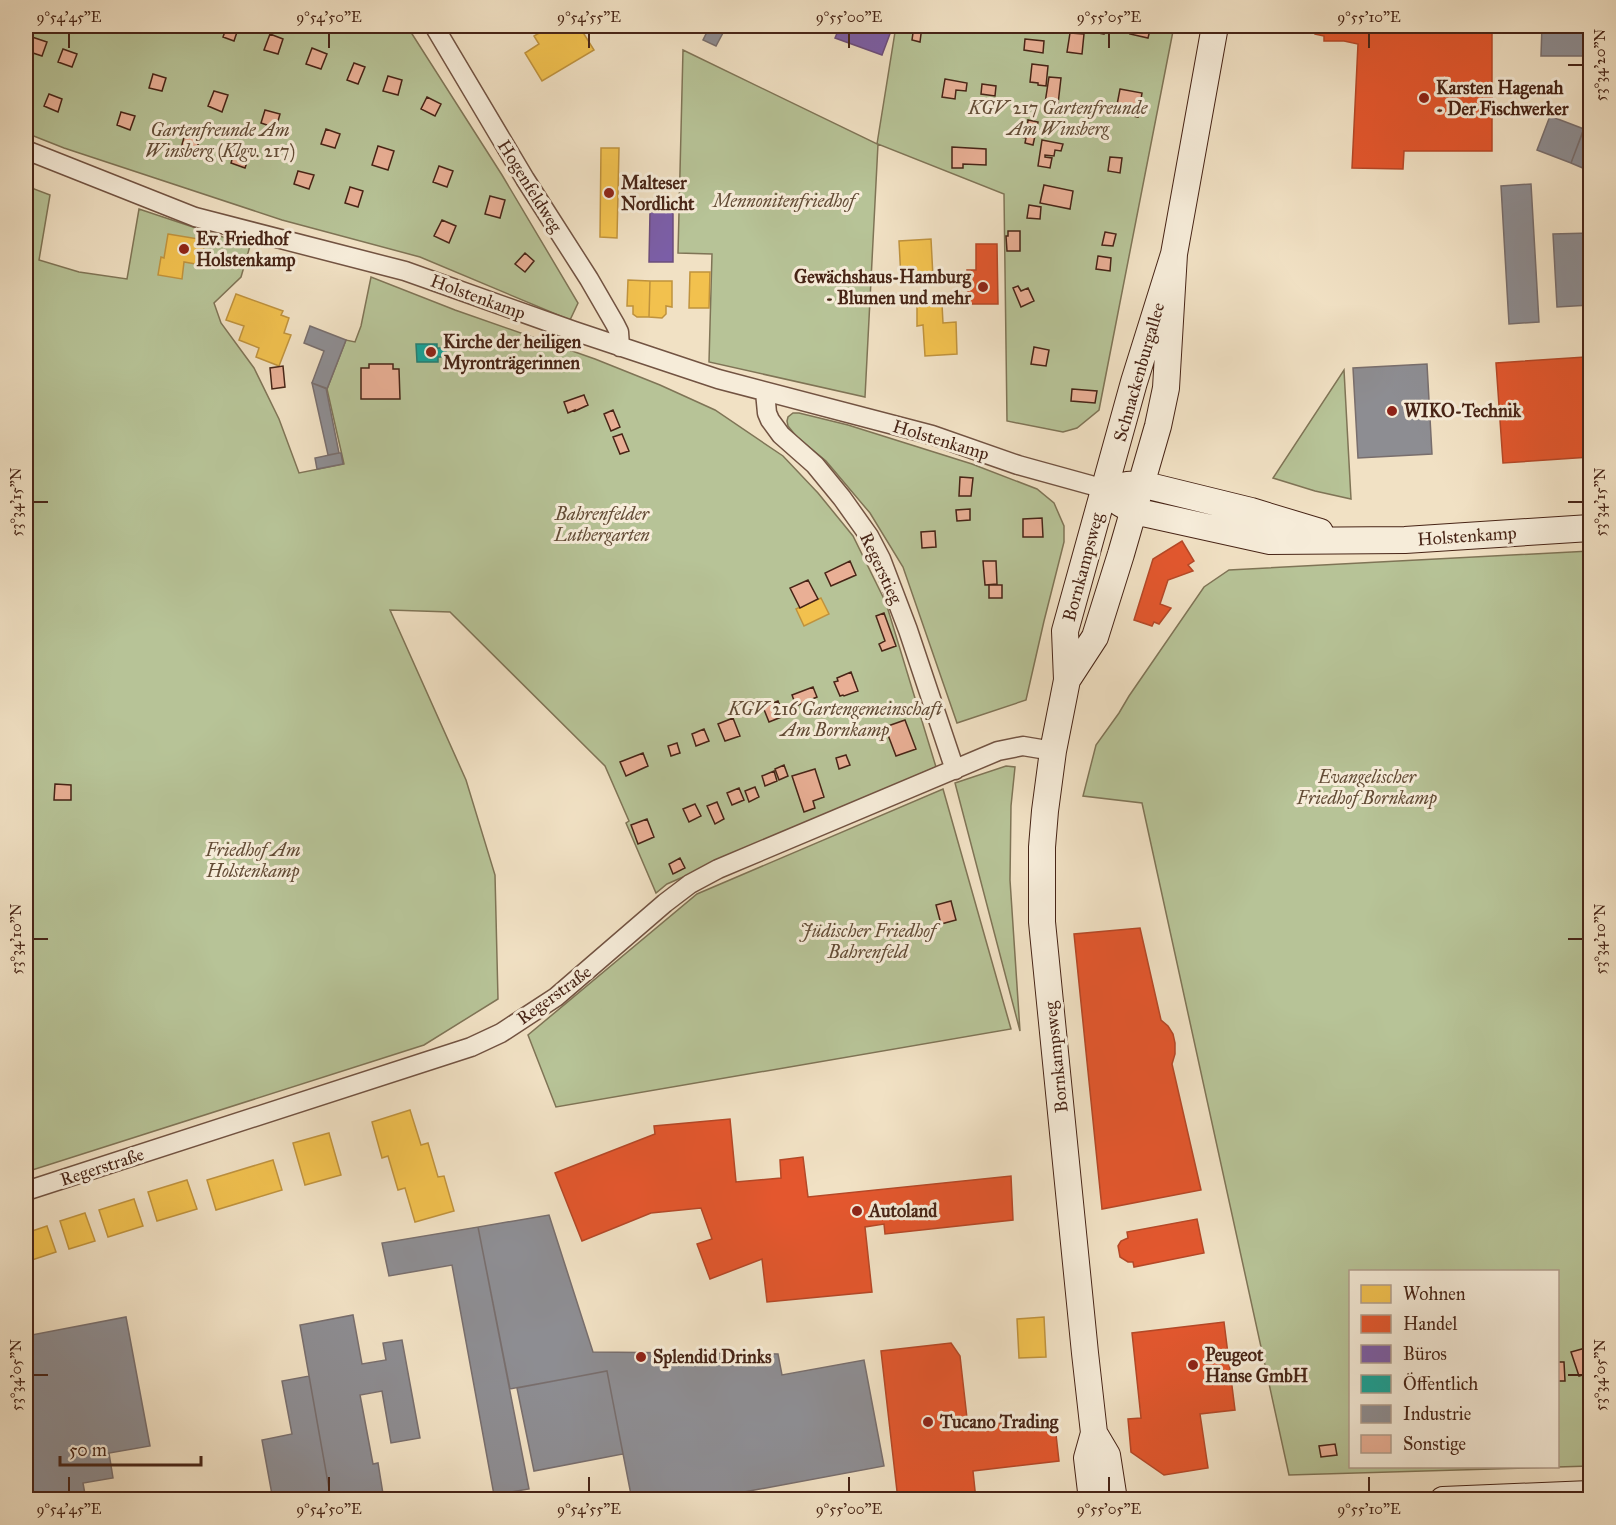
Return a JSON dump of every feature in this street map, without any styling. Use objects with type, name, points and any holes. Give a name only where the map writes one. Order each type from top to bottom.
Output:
[{"type":"main road","name":"Schnackenburgallee","points":[[1134,511],[1158,426],[1166,388],[1174,254],[1215,26]]},
{"type":"main road","name":"Schnackenburgallee","points":[[1105,489],[1134,382],[1174,254]]},
{"type":"main road","name":"Holstenkamp","points":[[1105,489],[1141,484],[1251,511],[1344,540]]},
{"type":"main road","name":"Holstenkamp","points":[[1105,489],[1123,506],[1134,511],[1270,541],[1405,540],[1590,528]]},
{"type":"main road","name":"Bornkampsweg","points":[[1092,1500],[1087,1458],[1094,1433],[1042,922],[1042,848],[1053,751],[1067,681],[1065,631],[1105,489]]},
{"type":"main road","name":"Bornkampsweg","points":[[1067,681],[1095,637],[1134,511]]},
{"type":"main road","name":"Bornkampsweg","points":[[1094,1433],[1107,1455],[1113,1500]]},
{"type":"main road","points":[[1443,1500],[1590,1494]]},
{"type":"street","name":"Hogenfeldweg","points":[[434,26],[525,179],[600,297],[619,332],[620,347]]},
{"type":"street","name":"Holstenkamp","points":[[26,150],[195,217],[405,271],[718,380],[932,435],[1018,465],[1105,489]]},
{"type":"street","name":"Regerstieg","points":[[765,392],[770,420],[781,435],[815,465],[842,498],[869,536],[881,559],[908,630],[955,770]]},
{"type":"street","name":"Regerstraße","points":[[26,1191],[471,1047],[501,1033],[556,997],[665,903],[690,884],[718,869],[998,751],[1023,746],[1053,751]]},
{"type":"green space","name":"Gartenfreunde Am Winsberg (Klgv. 217)","points":[[26,26],[407,26],[502,175],[578,303],[570,320],[420,257],[282,220],[64,148],[26,133]]},
{"type":"green space","points":[[896,26],[1174,26],[1099,410],[1077,428],[1063,432],[1007,421],[1004,194],[878,144],[865,397],[709,362],[712,254],[678,253],[683,50],[877,144]]},
{"type":"green space","name":"Friedhof Am Holstenkamp","points":[[26,177],[34,189],[50,195],[39,260],[79,272],[127,279],[139,209],[250,246],[241,277],[214,303],[221,323],[254,368],[279,419],[299,473],[344,464],[327,389],[346,340],[355,342],[361,326],[371,277],[455,310],[595,359],[715,410],[783,456],[818,493],[853,536],[886,603],[936,767],[667,884],[656,893],[605,766],[450,612],[390,610],[466,780],[495,875],[498,999],[424,1045],[26,1172]]},
{"type":"green space","points":[[1344,370],[1351,499],[1273,478]]},
{"type":"green space","points":[[793,413],[848,425],[972,464],[1037,489],[1054,503],[1064,526],[1064,542],[1026,700],[957,723],[903,567],[870,513],[826,461],[796,436],[788,426],[788,417]]},
{"type":"green space","name":"Evangelischer Friedhof Bornkamp","points":[[1590,551],[1590,1466],[1559,1467],[1559,1270],[1349,1270],[1349,1468],[1523,1468],[1289,1475],[1142,803],[1083,796],[1096,745],[1204,587],[1229,570]]},
{"type":"green space","points":[[1006,766],[1015,767],[1011,806],[1010,880],[1020,1031],[955,783]]},
{"type":"green space","name":"Jüdischer Friedhof Bahrenfeld","points":[[943,789],[1011,1029],[556,1107],[528,1035],[697,894]]},
{"type":"building: Wohnen","points":[[551,26],[557,26],[560,30],[567,26],[579,26],[594,50],[542,81],[525,53],[539,44],[534,36]]},
{"type":"building: Wohnen","name":"Malteser Nordlicht","points":[[601,148],[619,148],[617,238],[600,237]]},
{"type":"building: Wohnen","name":"Ev. Friedhof Holstenkamp","points":[[168,234],[205,240],[201,265],[184,262],[182,279],[158,275],[161,257],[164,258]]},
{"type":"building: Wohnen","points":[[931,239],[933,277],[901,279],[899,241]]},
{"type":"building: Wohnen","points":[[690,272],[710,272],[709,308],[689,308]]},
{"type":"building: Wohnen","points":[[628,280],[650,281],[649,317],[637,317],[633,314],[633,306],[627,306]]},
{"type":"building: Wohnen","points":[[650,281],[672,281],[672,307],[666,306],[666,314],[662,318],[649,317]]},
{"type":"building: Wohnen","points":[[236,294],[283,311],[281,315],[289,318],[284,333],[291,335],[279,366],[256,357],[259,348],[239,340],[244,326],[226,320]]},
{"type":"building: Wohnen","points":[[942,304],[943,323],[956,322],[957,354],[925,356],[923,325],[917,326],[917,306]]},
{"type":"building: Wohnen","points":[[821,598],[829,614],[804,626],[796,609]]},
{"type":"building: Wohnen","points":[[410,1110],[421,1145],[428,1143],[438,1177],[444,1176],[454,1211],[415,1222],[405,1188],[398,1190],[388,1156],[382,1158],[372,1122]]},
{"type":"building: Wohnen","points":[[329,1133],[341,1175],[305,1185],[293,1143]]},
{"type":"building: Wohnen","points":[[273,1160],[282,1190],[216,1210],[207,1180]]},
{"type":"building: Wohnen","points":[[187,1180],[197,1209],[157,1221],[148,1192]]},
{"type":"building: Wohnen","points":[[134,1199],[143,1226],[108,1237],[99,1210]]},
{"type":"building: Wohnen","points":[[85,1213],[95,1241],[69,1249],[60,1221]]},
{"type":"building: Wohnen","points":[[47,1226],[56,1252],[26,1262],[26,1233]]},
{"type":"building: Wohnen","points":[[1044,1317],[1046,1357],[1019,1358],[1017,1319]]},
{"type":"building: Handel","name":"Karsten Hagenah - Der Fischwerker","points":[[1306,26],[1492,26],[1492,151],[1404,151],[1403,169],[1352,168],[1358,44],[1324,41],[1324,36],[1315,34]]},
{"type":"building: Handel","name":"Gewächshaus-Hamburg - Blumen und mehr","points":[[976,244],[997,244],[998,304],[968,304],[967,270],[976,270]]},
{"type":"building: Handel","points":[[1585,357],[1590,357],[1590,433]]},
{"type":"building: Handel","points":[[1585,357],[1590,457],[1503,463],[1496,363]]},
{"type":"building: Handel","points":[[1182,541],[1194,561],[1188,565],[1193,571],[1168,580],[1160,604],[1171,608],[1159,624],[1154,622],[1152,626],[1134,620],[1153,559]]},
{"type":"building: Handel","points":[[1140,928],[1161,1020],[1173,1034],[1175,1054],[1172,1064],[1201,1190],[1102,1209],[1074,934]]},
{"type":"building: Handel","name":"Autoland","points":[[730,1119],[736,1182],[781,1178],[780,1160],[803,1157],[808,1197],[1011,1176],[1013,1220],[885,1234],[884,1224],[865,1227],[872,1292],[767,1302],[762,1259],[710,1279],[697,1244],[712,1239],[701,1208],[651,1213],[582,1241],[555,1173],[655,1134],[654,1126]]},
{"type":"building: Handel","points":[[1197,1219],[1204,1253],[1134,1267],[1133,1262],[1120,1257],[1118,1246],[1121,1241],[1128,1238],[1127,1232]]},
{"type":"building: Handel","points":[[1224,1322],[1235,1410],[1200,1414],[1208,1468],[1164,1475],[1131,1452],[1128,1419],[1141,1418],[1132,1333]]},
{"type":"building: Handel","name":"Tucano Trading","points":[[951,1343],[960,1356],[968,1427],[1054,1417],[1059,1461],[973,1471],[976,1500],[898,1500],[881,1351]]},
{"type":"building: Büros","points":[[840,26],[874,26],[891,31],[882,55],[835,38]]},
{"type":"building: Büros","points":[[650,212],[673,212],[673,262],[649,262]]},
{"type":"building: Öffentlich","name":"Kirche der heiligen Myronträgerinnen","points":[[416,344],[437,344],[437,348],[446,348],[446,357],[438,357],[438,362],[417,362]]},
{"type":"building: Industrie","points":[[710,26],[724,31],[716,46],[703,40]]},
{"type":"building: Industrie","points":[[1542,26],[1590,26],[1590,56],[1541,56]]},
{"type":"building: Industrie","points":[[1590,112],[1590,171],[1571,163]]},
{"type":"building: Industrie","points":[[1550,116],[1584,129],[1571,163],[1537,150]]},
{"type":"building: Industrie","points":[[1531,184],[1539,322],[1509,324],[1501,186]]},
{"type":"building: Industrie","points":[[1590,233],[1590,305],[1557,307],[1553,234]]},
{"type":"building: Industrie","points":[[310,326],[346,340],[327,389],[312,383],[324,351],[304,343]]},
{"type":"building: Industrie","name":"WIKO-Technik","points":[[1427,364],[1432,454],[1358,458],[1353,368]]},
{"type":"building: Industrie","points":[[312,383],[326,388],[339,453],[328,455]]},
{"type":"building: Industrie","points":[[341,453],[343,464],[317,469],[315,458]]},
{"type":"building: Industrie","name":"Splendid Drinks","points":[[549,1215],[593,1352],[778,1354],[782,1375],[864,1360],[884,1466],[701,1500],[632,1500],[607,1371],[510,1389],[478,1227]]},
{"type":"building: Industrie","points":[[478,1227],[529,1489],[494,1495],[452,1265],[389,1276],[382,1243]]},
{"type":"building: Industrie","points":[[353,1315],[362,1364],[386,1360],[383,1343],[402,1340],[420,1438],[391,1443],[382,1391],[360,1395],[373,1464],[378,1463],[384,1500],[331,1500],[300,1325]]},
{"type":"building: Industrie","points":[[126,1317],[150,1446],[109,1453],[113,1478],[83,1483],[86,1500],[26,1500],[26,1336]]},
{"type":"building: Industrie","points":[[607,1371],[623,1454],[534,1471],[517,1388]]},
{"type":"building: Industrie","points":[[309,1376],[331,1500],[273,1500],[262,1440],[292,1434],[282,1381]]},
{"type":"building: Sonstige","points":[[227,26],[239,26],[234,41],[223,37]]},
{"type":"building: Sonstige","points":[[914,26],[922,26],[920,42],[912,40]]},
{"type":"building: Sonstige","points":[[1030,26],[1054,26],[1053,32],[1029,28]]},
{"type":"building: Sonstige","points":[[1094,26],[1105,26],[1104,34],[1093,32]]},
{"type":"building: Sonstige","points":[[1133,26],[1151,26],[1148,38],[1130,34]]},
{"type":"building: Sonstige","points":[[1070,33],[1084,34],[1082,54],[1067,52]]},
{"type":"building: Sonstige","points":[[270,34],[283,39],[278,54],[264,50]]},
{"type":"building: Sonstige","points":[[32,37],[47,42],[42,56],[27,51]]},
{"type":"building: Sonstige","points":[[1025,39],[1044,41],[1043,53],[1024,50]]},
{"type":"building: Sonstige","points":[[312,48],[327,54],[321,69],[306,64]]},
{"type":"building: Sonstige","points":[[63,49],[77,54],[72,67],[58,62]]},
{"type":"building: Sonstige","points":[[354,63],[365,67],[358,84],[347,80]]},
{"type":"building: Sonstige","points":[[1032,64],[1048,66],[1046,86],[1030,82]]},
{"type":"building: Sonstige","points":[[153,74],[166,78],[162,91],[149,88]]},
{"type":"building: Sonstige","points":[[388,76],[402,80],[398,95],[383,91]]},
{"type":"building: Sonstige","points":[[1049,77],[1061,78],[1058,104],[1045,103]]},
{"type":"building: Sonstige","points":[[945,79],[967,83],[966,91],[956,90],[955,99],[942,97]]},
{"type":"building: Sonstige","points":[[982,84],[996,86],[995,96],[981,94]]},
{"type":"building: Sonstige","points":[[1120,89],[1142,93],[1138,117],[1116,110]]},
{"type":"building: Sonstige","points":[[214,91],[228,95],[222,112],[208,106]]},
{"type":"building: Sonstige","points":[[49,94],[62,99],[58,112],[44,106]]},
{"type":"building: Sonstige","points":[[427,97],[441,104],[435,116],[421,109]]},
{"type":"building: Sonstige","points":[[265,110],[280,114],[276,128],[261,123]]},
{"type":"building: Sonstige","points":[[121,112],[135,116],[130,130],[117,125]]},
{"type":"building: Sonstige","points":[[1028,120],[1038,122],[1033,145],[1025,143],[1026,138],[1020,137],[1022,127],[1027,128]]},
{"type":"building: Sonstige","points":[[326,129],[340,134],[335,148],[321,144]]},
{"type":"building: Sonstige","points":[[185,134],[200,139],[195,153],[181,148]]},
{"type":"building: Sonstige","points":[[1042,140],[1063,144],[1061,151],[1055,150],[1054,156],[1045,155],[1045,157],[1052,158],[1050,168],[1038,166]]},
{"type":"building: Sonstige","points":[[378,146],[394,151],[388,170],[372,165]]},
{"type":"building: Sonstige","points":[[952,147],[986,149],[986,165],[963,164],[963,168],[952,168]]},
{"type":"building: Sonstige","points":[[235,149],[250,154],[245,168],[231,163]]},
{"type":"building: Sonstige","points":[[1110,157],[1122,158],[1120,173],[1108,171]]},
{"type":"building: Sonstige","points":[[439,166],[453,171],[447,187],[433,182]]},
{"type":"building: Sonstige","points":[[298,171],[314,175],[309,189],[294,184]]},
{"type":"building: Sonstige","points":[[1044,185],[1073,191],[1070,209],[1040,203]]},
{"type":"building: Sonstige","points":[[350,187],[363,191],[358,207],[345,203]]},
{"type":"building: Sonstige","points":[[490,196],[505,200],[500,218],[485,214]]},
{"type":"building: Sonstige","points":[[1029,205],[1041,207],[1040,219],[1027,218]]},
{"type":"building: Sonstige","points":[[442,220],[456,226],[449,243],[434,236]]},
{"type":"building: Sonstige","points":[[1008,231],[1020,231],[1020,251],[1007,251]]},
{"type":"building: Sonstige","points":[[1105,232],[1116,234],[1113,246],[1102,245]]},
{"type":"building: Sonstige","points":[[525,253],[534,261],[525,272],[515,264]]},
{"type":"building: Sonstige","points":[[1098,256],[1111,258],[1110,271],[1096,269]]},
{"type":"building: Sonstige","points":[[1018,286],[1021,291],[1028,288],[1034,301],[1021,307],[1013,288]]},
{"type":"building: Sonstige","points":[[1034,347],[1049,350],[1046,366],[1031,364]]},
{"type":"building: Sonstige","points":[[369,364],[393,364],[393,369],[399,369],[400,399],[361,399],[361,368],[369,368]]},
{"type":"building: Sonstige","points":[[283,366],[285,387],[272,389],[270,368]]},
{"type":"building: Sonstige","points":[[1072,389],[1097,391],[1095,403],[1071,401]]},
{"type":"building: Sonstige","points":[[584,395],[588,405],[568,413],[564,402]]},
{"type":"building: Sonstige","points":[[613,410],[620,427],[611,431],[604,414]]},
{"type":"building: Sonstige","points":[[622,434],[629,451],[620,454],[613,437]]},
{"type":"building: Sonstige","points":[[960,477],[973,478],[971,496],[959,496]]},
{"type":"building: Sonstige","points":[[970,509],[970,520],[957,521],[956,510]]},
{"type":"building: Sonstige","points":[[1042,518],[1043,537],[1023,537],[1023,519]]},
{"type":"building: Sonstige","points":[[935,531],[936,547],[922,548],[921,532]]},
{"type":"building: Sonstige","points":[[850,561],[856,575],[831,586],[825,573]]},
{"type":"building: Sonstige","points":[[983,561],[996,561],[997,584],[985,585]]},
{"type":"building: Sonstige","points":[[808,580],[818,599],[800,608],[790,588]]},
{"type":"building: Sonstige","points":[[989,585],[1002,585],[1002,598],[989,598]]},
{"type":"building: Sonstige","points":[[884,613],[896,646],[882,651],[879,644],[885,641],[876,616]]},
{"type":"building: Sonstige","points":[[851,672],[858,691],[840,696],[834,682],[838,681],[837,678]]},
{"type":"building: Sonstige","points":[[813,687],[817,697],[796,706],[792,695]]},
{"type":"building: Sonstige","points":[[778,701],[784,716],[769,722],[763,707]]},
{"type":"building: Sonstige","points":[[733,718],[740,736],[725,741],[718,724]]},
{"type":"building: Sonstige","points":[[905,720],[916,749],[896,756],[885,727]]},
{"type":"building: Sonstige","points":[[704,729],[709,741],[696,746],[692,734]]},
{"type":"building: Sonstige","points":[[677,743],[680,753],[671,756],[668,746]]},
{"type":"building: Sonstige","points":[[643,753],[648,766],[626,776],[620,762]]},
{"type":"building: Sonstige","points":[[846,755],[850,765],[839,769],[836,758]]},
{"type":"building: Sonstige","points":[[784,765],[788,776],[779,780],[775,769]]},
{"type":"building: Sonstige","points":[[815,769],[824,797],[813,801],[815,808],[804,812],[792,776]]},
{"type":"building: Sonstige","points":[[774,771],[777,781],[765,786],[762,776]]},
{"type":"building: Sonstige","points":[[55,784],[71,785],[71,800],[54,800]]},
{"type":"building: Sonstige","points":[[755,787],[759,797],[749,802],[745,791]]},
{"type":"building: Sonstige","points":[[739,788],[744,800],[732,805],[727,793]]},
{"type":"building: Sonstige","points":[[717,802],[724,819],[715,824],[707,806]]},
{"type":"building: Sonstige","points":[[695,804],[701,816],[689,822],[683,809]]},
{"type":"building: Sonstige","points":[[647,819],[654,837],[638,844],[631,825]]},
{"type":"building: Sonstige","points":[[680,858],[685,868],[673,874],[669,864]]},
{"type":"building: Sonstige","points":[[951,901],[956,920],[941,924],[936,905]]},
{"type":"building: Sonstige","points":[[1589,1347],[1590,1373],[1579,1376],[1571,1352]]},
{"type":"building: Sonstige","points":[[1559,1362],[1564,1362],[1565,1381],[1559,1381]]},
{"type":"building: Sonstige","points":[[1335,1444],[1337,1455],[1321,1457],[1319,1446]]},
{"type":"place","name":"Karsten Hagenah - Der Fischwerker","points":[[1424,98]]},
{"type":"place","name":"Malteser Nordlicht","points":[[609,193]]},
{"type":"place","name":"Ev. Friedhof Holstenkamp","points":[[184,249]]},
{"type":"place","name":"Gewächshaus-Hamburg - Blumen und mehr","points":[[983,287]]},
{"type":"place","name":"Kirche der heiligen Myronträgerinnen","points":[[431,352]]},
{"type":"place","name":"WIKO-Technik","points":[[1392,411]]},
{"type":"place","name":"Autoland","points":[[857,1211]]},
{"type":"place","name":"Splendid Drinks","points":[[641,1357]]},
{"type":"place","name":"Peugeot Hanse GmbH","points":[[1193,1365]]},
{"type":"place","name":"Tucano Trading","points":[[928,1422]]},
{"type":"park label","name":"KGV 217 Gartenfreunde Am Winsberg","points":[[1058,118]]},
{"type":"park label","name":"Mennonitenfriedhof","points":[[784,201]]},
{"type":"park label","name":"Bahrenfelder Luthergarten","points":[[602,524]]},
{"type":"park label","name":"KGV 216 Gartengemeinschaft Am Bornkamp","points":[[835,719]]}]
